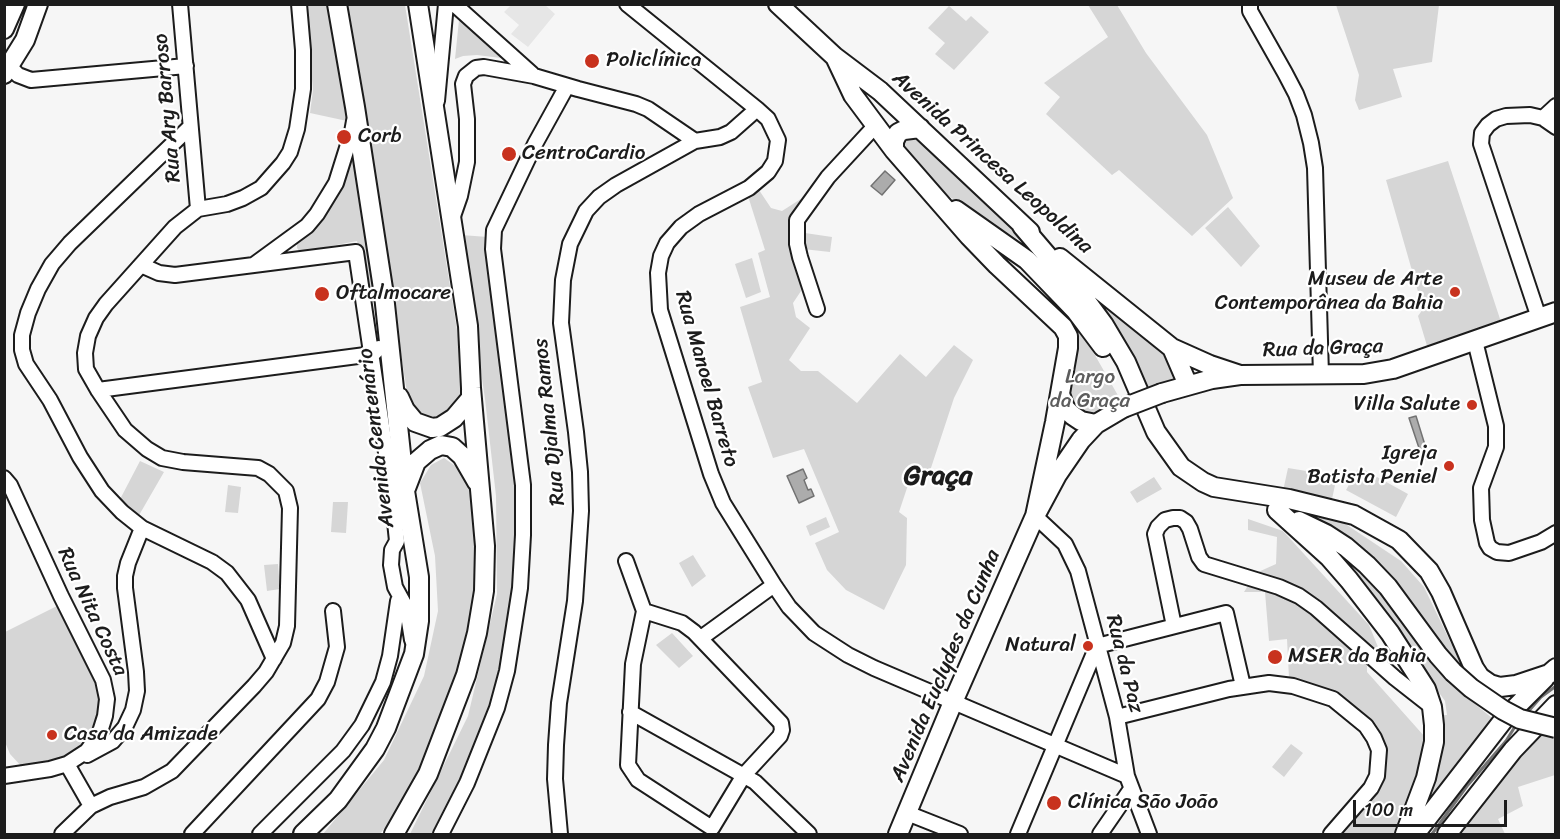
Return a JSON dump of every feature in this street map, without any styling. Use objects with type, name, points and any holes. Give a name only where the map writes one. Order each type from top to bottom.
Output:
[{"type":"main road","points":[[4,29],[15,4]]},
{"type":"main road","points":[[7,71],[25,40],[38,4]]},
{"type":"main road","name":"Avenida Centenário","points":[[303,834],[338,800],[375,749],[386,728],[414,654],[419,621],[419,586],[405,491],[384,295],[356,107],[337,4]]},
{"type":"main road","points":[[394,834],[428,774],[456,705],[472,654],[484,591],[485,546],[468,326],[417,4]]},
{"type":"main road","name":"Avenida Princesa Leopoldina","points":[[778,4],[835,57],[880,91],[1022,226],[1172,348],[1240,375]]},
{"type":"main road","name":"Avenida Princesa Leopoldina","points":[[835,57],[853,95],[894,150],[997,266],[1063,327],[1068,336],[1068,348],[1060,394]]},
{"type":"main road","points":[[864,109],[863,96],[866,92],[880,91]]},
{"type":"main road","points":[[894,150],[894,141],[898,133],[904,129],[920,128]]},
{"type":"main road","points":[[928,189],[1001,240],[1043,275],[1076,311],[1117,367],[1134,383]]},
{"type":"main road","points":[[1022,226],[1087,302],[1120,351],[1156,432],[1172,457],[1192,475],[1214,487],[1277,510],[1326,534],[1346,547],[1388,586],[1453,672],[1503,711],[1520,719],[1556,728]]},
{"type":"main road","name":"Rua da Graça","points":[[1096,424],[1123,408],[1162,393],[1188,385],[1240,375],[1364,374],[1393,369],[1547,315]]},
{"type":"main road","points":[[1172,348],[1188,385]]},
{"type":"main road","points":[[394,387],[405,410],[415,422],[432,428],[440,427],[454,418],[471,398],[471,388]]},
{"type":"main road","points":[[1035,516],[1072,452],[1096,424],[1081,421],[1072,416],[1065,408],[1060,394]]},
{"type":"main road","points":[[1035,516],[1060,394]]},
{"type":"main road","points":[[405,491],[416,462],[436,447],[449,446],[467,462],[476,477],[481,498]]},
{"type":"main road","points":[[1214,487],[1322,506],[1354,515],[1380,528],[1399,540],[1429,571],[1442,592],[1474,668],[1480,677],[1500,687],[1516,685],[1553,671]]},
{"type":"main road","points":[[1277,510],[1329,557],[1390,633],[1426,689],[1432,707],[1434,725],[1431,762],[1405,834]]},
{"type":"main road","name":"Avenida Euclydes da Cunha","points":[[898,834],[1035,516]]},
{"type":"main road","points":[[1415,834],[1505,718],[1553,671]]},
{"type":"main road","points":[[1447,834],[1513,750],[1556,705]]},
{"type":"street","name":"Rua Ary Barroso","points":[[180,4],[198,209]]},
{"type":"street","points":[[62,834],[91,806],[110,797],[144,787],[172,771],[254,686],[283,643],[287,626],[290,508],[286,491],[269,474],[258,468],[183,462],[162,458],[147,450],[125,430],[98,390],[86,369],[85,353],[88,336],[96,318],[106,304],[175,227],[198,209],[227,204],[261,188],[274,175],[290,152],[297,129],[303,89],[303,50],[298,4]]},
{"type":"street","points":[[435,115],[446,4]]},
{"type":"street","points":[[454,4],[534,75]]},
{"type":"street","name":"Rua Manoel Barreto","points":[[627,4],[757,109],[768,119],[778,140],[775,161],[759,182],[699,214],[681,227],[661,256],[658,273],[660,310],[711,474],[723,503],[774,585],[802,621],[829,643],[874,668],[1129,782]]},
{"type":"street","points":[[1246,6],[1296,94],[1311,142],[1315,168],[1321,375]]},
{"type":"street","points":[[7,71],[32,80],[186,66]]},
{"type":"street","points":[[451,221],[466,162],[467,119],[463,84],[466,76],[476,68],[484,67],[534,75],[636,104],[648,109],[695,141]]},
{"type":"street","points":[[441,834],[467,783],[497,708],[507,671],[520,588],[523,485],[493,256],[494,230],[535,144],[567,86]]},
{"type":"street","points":[[1543,118],[1556,106]]},
{"type":"street","points":[[255,264],[307,226],[327,198],[336,183],[352,132],[356,107]]},
{"type":"street","name":"Rua Djalma Ramos","points":[[560,834],[555,778],[556,745],[559,703],[575,601],[581,511],[576,432],[561,323],[565,263],[578,225],[586,211],[599,197],[695,141],[720,137],[731,132],[757,109]]},
{"type":"street","points":[[1547,315],[1481,144],[1482,134],[1488,125],[1506,116],[1530,115],[1543,118],[1556,127]]},
{"type":"street","points":[[817,309],[797,244],[797,220],[828,177],[876,125]]},
{"type":"street","points":[[190,127],[70,243],[52,264],[28,313],[22,335],[22,350],[26,364],[50,400],[80,457],[102,491],[122,512],[142,528],[212,562],[226,573],[248,600],[274,658]]},
{"type":"street","points":[[141,264],[159,273],[175,275],[356,252],[373,354],[397,541],[392,550],[391,565],[395,587],[407,609],[414,654]]},
{"type":"street","points":[[98,390],[373,354],[387,335]]},
{"type":"street","points":[[1475,341],[1497,437],[1496,447],[1481,488],[1482,520],[1487,543],[1497,552],[1509,553],[1541,542],[1556,533]]},
{"type":"street","name":"Rua Nita Costa","points":[[4,478],[10,485],[61,596],[104,680],[107,699],[99,735],[87,751],[67,764],[8,775]]},
{"type":"street","name":"Rua da Paz","points":[[1035,516],[1065,544],[1073,557],[1117,717],[1129,782],[1149,834]]},
{"type":"street","points":[[1174,626],[1155,534],[1165,520],[1180,518],[1190,529],[1199,557],[1204,564],[1279,587],[1299,596],[1432,707]]},
{"type":"street","points":[[91,806],[67,764],[113,741],[125,727],[133,710],[137,682],[125,576],[142,528]]},
{"type":"street","points":[[626,561],[644,611],[633,664],[628,765],[632,774],[645,785],[717,831],[744,775],[780,736],[781,723],[701,638],[682,623],[644,611]]},
{"type":"street","points":[[701,638],[774,585]]},
{"type":"street","points":[[260,834],[343,751],[362,725],[383,681],[401,598]]},
{"type":"street","points":[[192,834],[307,714],[318,699],[327,682],[337,647],[333,611]]},
{"type":"street","points":[[1018,834],[1097,646],[1226,613],[1243,686]]},
{"type":"street","points":[[1117,717],[1243,686],[1269,683],[1293,686],[1333,699],[1366,726],[1379,750],[1377,776],[1366,794],[1331,834]]},
{"type":"street","points":[[630,712],[744,775],[809,834]]},
{"type":"street","points":[[4,761],[8,775]]},
{"type":"street","points":[[1100,834],[1129,782]]},
{"type":"street","points":[[907,813],[960,834]]},
{"type":"shaded area","points":[[544,4],[555,14],[528,47],[511,34],[519,25],[504,12],[511,5]]},
{"type":"shaded area","points":[[885,171],[895,180],[882,195],[871,186]]},
{"type":"shaded area","points":[[1416,416],[1429,458],[1423,460],[1409,418]]},
{"type":"shaded area","points":[[803,469],[807,478],[804,480],[808,490],[811,489],[814,496],[799,503],[787,476]]},
{"type":"green space","points":[[305,5],[334,5],[351,106],[347,121],[310,113],[313,90]]},
{"type":"green space","points":[[346,5],[405,5],[466,386],[461,405],[436,422],[423,417],[408,399]]},
{"type":"green space","points":[[1088,5],[1117,5],[1146,53],[1207,135],[1233,198],[1192,236],[1119,170],[1112,175],[1046,114],[1060,97],[1044,83],[1108,37]]},
{"type":"green space","points":[[1336,5],[1439,5],[1432,62],[1393,69],[1402,97],[1359,110],[1355,100],[1359,75]]},
{"type":"green space","points":[[949,6],[966,21],[971,16],[989,32],[954,70],[935,54],[945,43],[928,28]]},
{"type":"green space","points":[[459,20],[509,59],[477,55],[455,59]]},
{"type":"green space","points":[[917,136],[923,139],[1027,245],[934,187],[901,147],[906,140]]},
{"type":"green space","points":[[356,144],[380,294],[368,296],[357,241],[300,252],[297,248],[297,241],[330,209],[344,182]]},
{"type":"green space","points":[[1448,161],[1501,322],[1428,349],[1418,316],[1423,309],[1386,180]]},
{"type":"green space","points":[[759,190],[771,208],[782,211],[807,195],[791,232],[801,291],[793,303],[796,317],[810,328],[789,360],[801,371],[818,371],[857,403],[900,354],[926,377],[954,345],[973,360],[954,398],[927,480],[911,476],[899,512],[907,518],[906,565],[884,610],[846,590],[827,570],[815,543],[839,532],[804,449],[773,458],[748,387],[762,382],[740,307],[770,297],[758,253],[765,250],[748,196]]},
{"type":"green space","points":[[1228,207],[1260,246],[1241,267],[1205,228]]},
{"type":"green space","points":[[805,233],[832,237],[830,252],[803,249]]},
{"type":"green space","points":[[461,235],[488,237],[490,280],[517,488],[515,593],[503,671],[476,751],[435,834],[410,834],[468,716],[497,594],[496,496],[485,399]]},
{"type":"green space","points":[[752,258],[761,292],[746,298],[735,264]]},
{"type":"green space","points":[[1072,273],[1167,350],[1181,380],[1144,393]]},
{"type":"green space","name":"Largo da Graça","points":[[1066,316],[1092,350],[1124,406],[1087,417],[1078,412],[1069,397],[1060,321]]},
{"type":"green space","points":[[444,458],[461,470],[469,490],[474,522],[475,585],[470,627],[448,708],[422,767],[399,810],[380,834],[323,834],[384,760],[424,676],[438,611],[435,556],[420,483],[431,465]]},
{"type":"green space","points":[[140,461],[164,472],[138,517],[117,505]]},
{"type":"green space","points":[[1359,467],[1408,494],[1396,517],[1346,490]]},
{"type":"green space","points":[[1288,468],[1337,476],[1332,499],[1283,491]]},
{"type":"green space","points":[[1154,477],[1162,489],[1137,503],[1130,492]]},
{"type":"green space","points":[[228,485],[241,487],[238,513],[225,512]]},
{"type":"green space","points":[[333,502],[348,502],[346,533],[331,532]]},
{"type":"green space","points":[[1298,507],[1338,519],[1401,561],[1424,587],[1460,662],[1454,662],[1345,538],[1296,513]]},
{"type":"green space","points":[[826,517],[830,527],[810,536],[806,526]]},
{"type":"green space","points":[[1248,519],[1283,531],[1369,625],[1378,647],[1367,664],[1367,672],[1425,737],[1443,715],[1447,715],[1445,701],[1347,564],[1352,558],[1394,599],[1459,691],[1492,718],[1469,758],[1424,808],[1433,793],[1405,816],[1398,834],[1336,834],[1385,754],[1336,695],[1308,682],[1289,678],[1287,639],[1269,641],[1265,592],[1244,592],[1256,573],[1276,564],[1277,537],[1248,530]]},
{"type":"green space","points":[[693,555],[706,576],[692,587],[679,563]]},
{"type":"green space","points":[[278,564],[280,589],[267,591],[264,565]]},
{"type":"green space","points":[[57,606],[97,687],[100,711],[92,735],[75,752],[47,764],[22,767],[10,754],[5,742],[5,632]]},
{"type":"green space","points":[[672,633],[693,656],[679,668],[656,645]]},
{"type":"green space","points":[[1539,734],[1555,737],[1555,775],[1518,787],[1523,806],[1498,819],[1505,834],[1455,834],[1485,795]]},
{"type":"green space","points":[[1291,744],[1303,753],[1284,777],[1272,767]]},
{"type":"waterway","points":[[1526,714],[1541,697],[1556,686]]},
{"type":"waterway","points":[[1432,834],[1467,786],[1506,741],[1516,725]]},
{"type":"place","name":"Policlínica","points":[[592,61]]},
{"type":"place","name":"Corb","points":[[344,137]]},
{"type":"place","name":"CentroCardio","points":[[509,154]]},
{"type":"place","name":"Museu de Arte Contemporânea da Bahia","points":[[1455,292]]},
{"type":"place","name":"Oftalmocare","points":[[322,294]]},
{"type":"place","name":"Villa Salute","points":[[1472,405]]},
{"type":"place","name":"Igreja Batista Peniel","points":[[1449,466]]},
{"type":"place","name":"Natural","points":[[1088,646]]},
{"type":"place","name":"MSER da Bahia","points":[[1275,657]]},
{"type":"place","name":"Casa da Amizade","points":[[52,735]]},
{"type":"place","name":"Clínica São João","points":[[1054,803]]},
{"type":"district","name":"Graça","points":[[938,477]]}]
